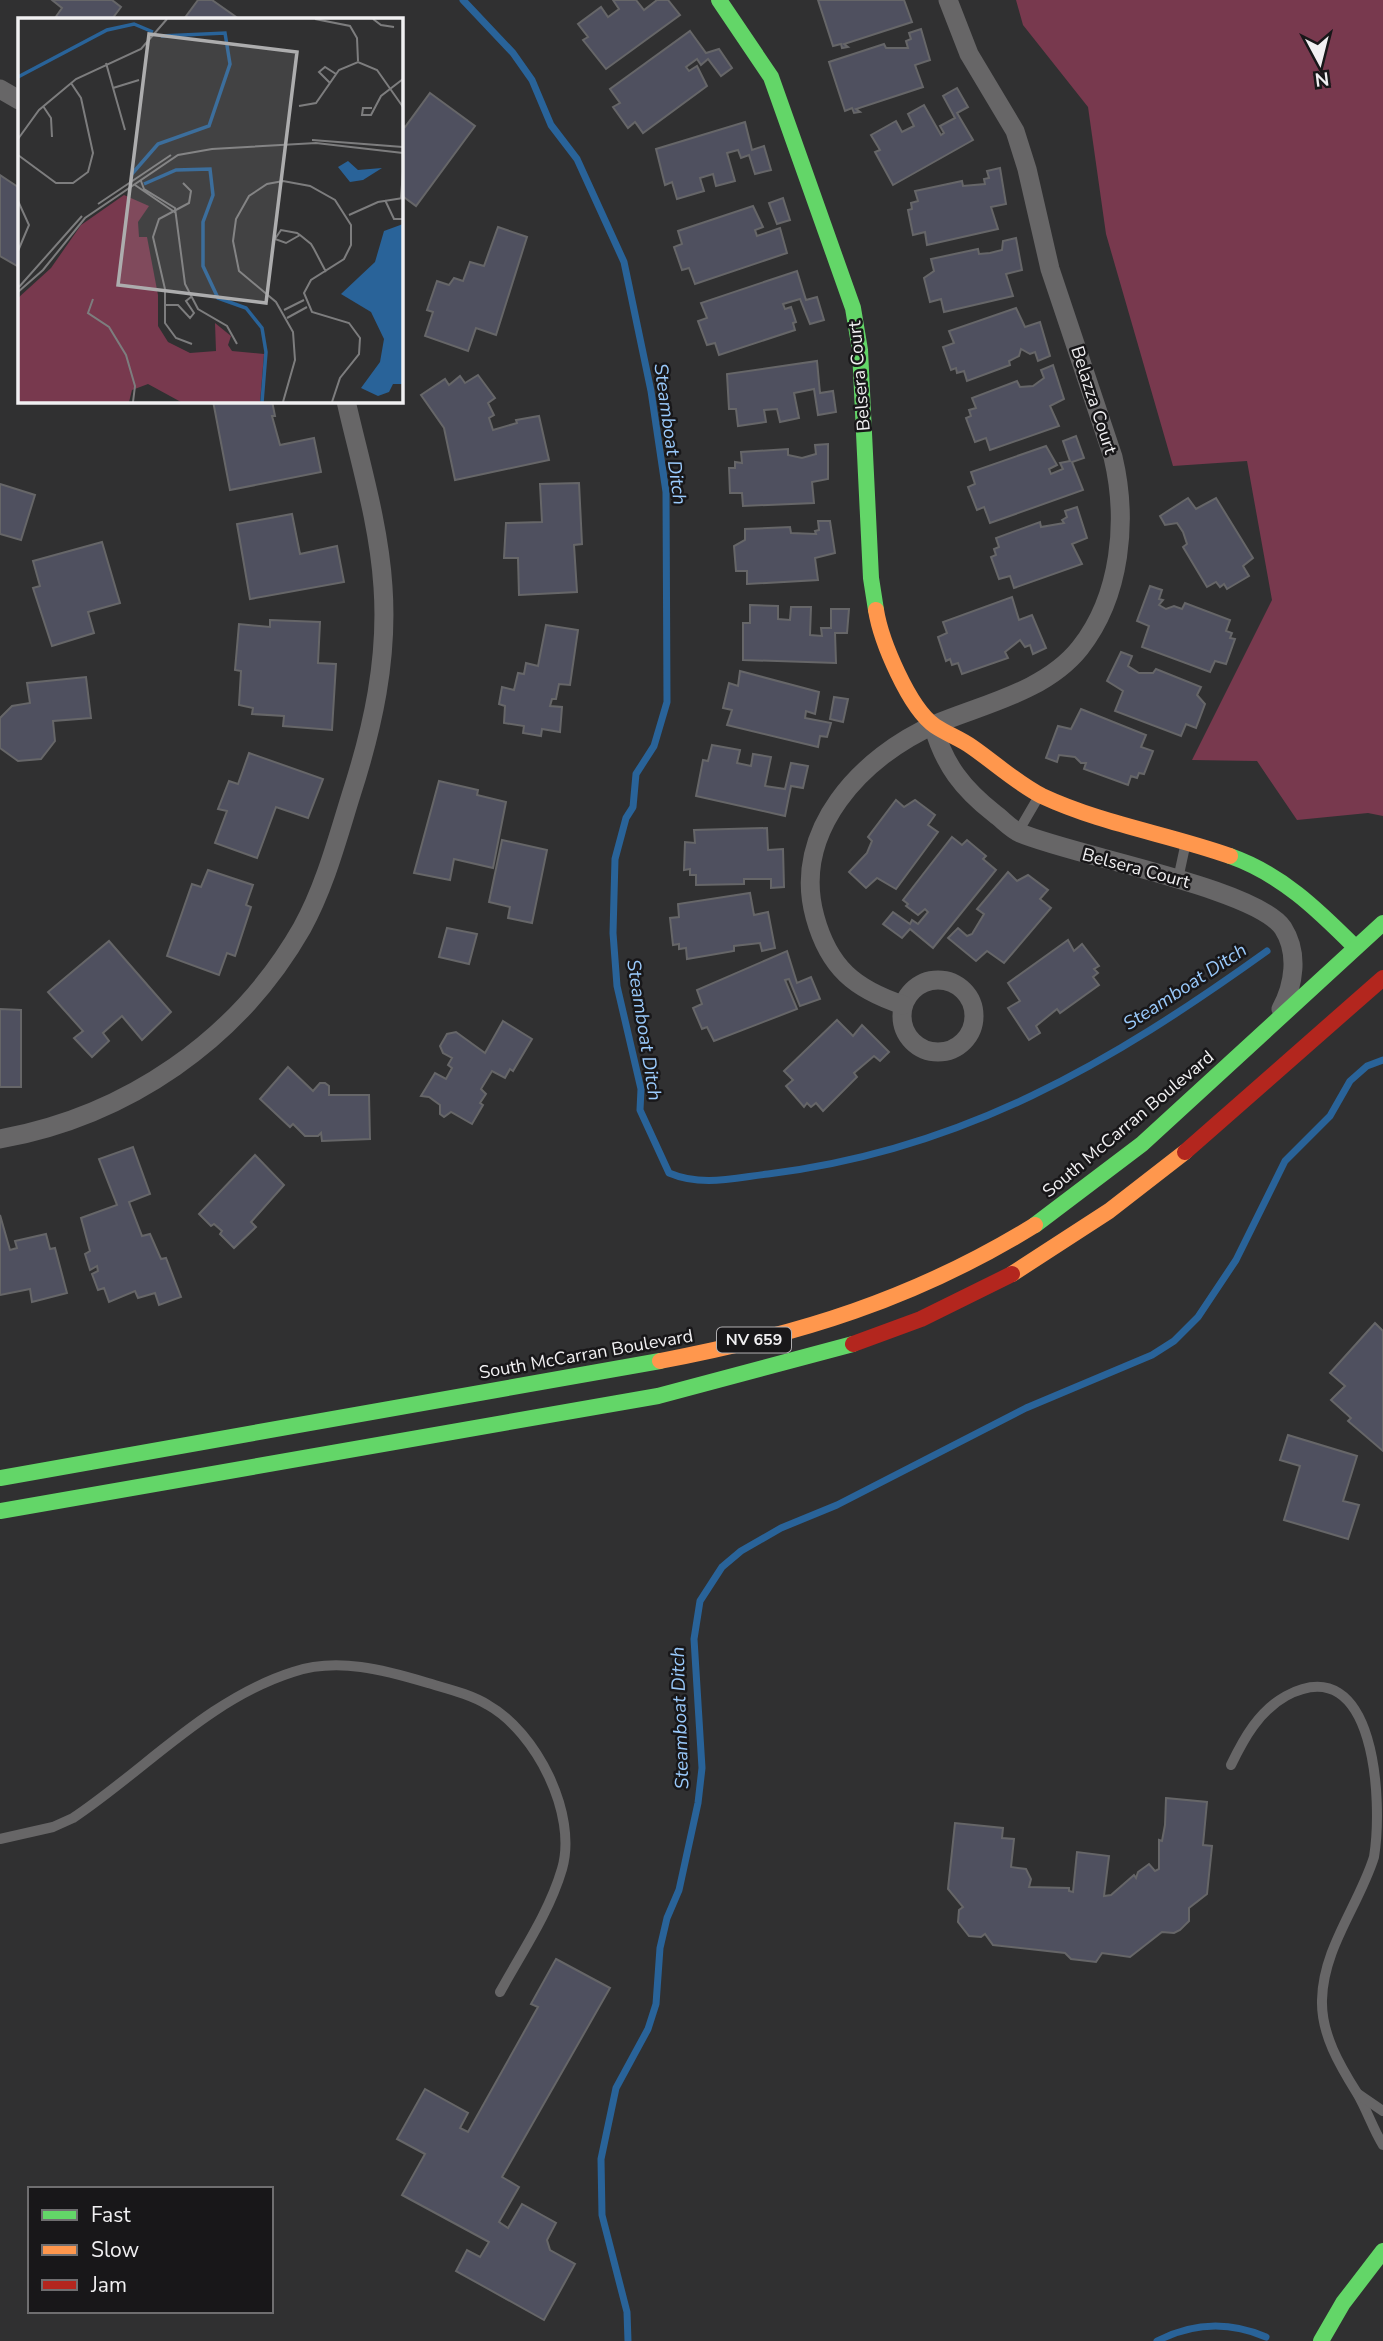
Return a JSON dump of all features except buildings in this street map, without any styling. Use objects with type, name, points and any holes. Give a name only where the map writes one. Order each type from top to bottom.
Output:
[{"type":"main road","name":"Belsera Court","points":[[719,0],[771,77],[853,308],[860,350],[871,578],[877,616],[891,662],[911,696],[933,725],[966,743],[1040,795],[1090,815],[1228,854],[1270,873],[1302,895],[1355,947]]},
{"type":"main road","name":"South McCarran Boulevard","points":[[0,1478],[674,1359],[840,1315],[908,1291],[981,1258],[1048,1216],[1136,1147],[1273,1026],[1383,923]]},
{"type":"main road","points":[[1345,980],[1355,947]]},
{"type":"main road","name":"NV 659","points":[[0,1511],[657,1396],[756,1373],[833,1351],[922,1319],[1047,1255],[1123,1204],[1309,1048],[1383,978]]},
{"type":"main road","points":[[1309,1048],[1339,996]]},
{"type":"main road","points":[[1321,2341],[1343,2304],[1383,2251]]},
{"type":"street","name":"Belazza Court","points":[[903,1005],[859,987],[842,971],[822,943],[813,912],[810,883],[820,828],[833,804],[888,751],[933,725],[1035,683],[1062,666],[1079,650],[1096,625],[1114,577],[1121,530],[1119,482],[1113,457],[1050,269],[1027,169],[1015,131],[969,54],[948,0]]},
{"type":"street","points":[[0,89],[18,99]]},
{"type":"street","points":[[0,1139],[77,1119],[127,1097],[170,1071],[211,1040],[244,1007],[278,966],[302,927],[326,877],[369,737],[380,685],[384,631],[377,533],[346,402]]},
{"type":"street","name":"Belsera Court","points":[[933,725],[940,751],[962,785],[1018,832],[1075,851],[1178,879],[1256,909],[1282,927],[1293,952],[1290,992],[1273,1026]]},
{"type":"lane","points":[[1018,832],[1040,795]]},
{"type":"lane","points":[[1178,879],[1186,840]]},
{"type":"lane","points":[[0,1839],[73,1818],[213,1713],[265,1682],[295,1671],[341,1665],[387,1671],[466,1695],[489,1705],[510,1721],[542,1760],[555,1789],[565,1845],[563,1867],[549,1905],[499,1992]]},
{"type":"lane","points":[[1231,1765],[1244,1739],[1270,1704],[1296,1690],[1315,1688],[1345,1694],[1357,1707],[1366,1726],[1379,1783],[1380,1833],[1367,1874],[1331,1954],[1322,2001],[1325,2023],[1337,2058],[1383,2145]]},
{"type":"lane","points":[[1357,2093],[1383,2111]]},
{"type":"shaded area","points":[[1016,0],[1383,0],[1383,816],[1368,813],[1297,820],[1257,761],[1192,760],[1272,600],[1247,461],[1173,466],[1106,234],[1088,107],[1023,25]]},
{"type":"waterway","name":"Steamboat Ditch","points":[[463,0],[513,53],[532,80],[551,125],[577,159],[624,262],[651,391],[666,492],[667,702],[654,746],[636,774],[633,807],[626,818],[615,859],[613,933],[617,986],[641,1089],[640,1110],[669,1173],[706,1181],[839,1162],[906,1145],[970,1122],[1032,1096],[1092,1064],[1151,1030],[1267,951]]},
{"type":"waterway","name":"Steamboat Ditch","points":[[628,2341],[627,2312],[602,2215],[601,2159],[616,2088],[648,2029],[656,2004],[660,1948],[667,1918],[679,1890],[698,1803],[702,1768],[694,1639],[700,1601],[722,1567],[741,1551],[781,1528],[837,1505],[1026,1408],[1152,1355],[1174,1341],[1198,1317],[1236,1260],[1285,1161],[1330,1116],[1350,1081],[1367,1066],[1383,1060]]},
{"type":"waterway","name":"Steamboat Ditch","points":[[1157,2341],[1184,2331],[1211,2326],[1238,2328],[1266,2337]]},
{"type":"traffic: fast","points":[[719,0],[771,77],[853,308],[860,350],[871,578],[876,610]]},
{"type":"traffic: fast","points":[[1230,856],[1266,872],[1282,883],[1312,906],[1355,947]]},
{"type":"traffic: fast","points":[[1035,1225],[1142,1144],[1383,923]]},
{"type":"traffic: fast","points":[[0,1511],[658,1396],[853,1344]]},
{"type":"traffic: fast","points":[[0,1478],[660,1361]]},
{"type":"traffic: fast","points":[[1321,2341],[1343,2303],[1383,2251]]},
{"type":"traffic: slow","points":[[876,610],[884,639],[906,690],[925,717],[935,726],[968,744],[1042,796],[1088,814],[1230,856]]},
{"type":"traffic: slow","points":[[1012,1274],[1109,1211],[1185,1152]]},
{"type":"traffic: slow","points":[[660,1361],[760,1339],[854,1311],[945,1274],[1035,1225]]},
{"type":"traffic: jam","points":[[1185,1152],[1383,978]]},
{"type":"traffic: jam","points":[[853,1344],[921,1319],[1012,1274]]}]
